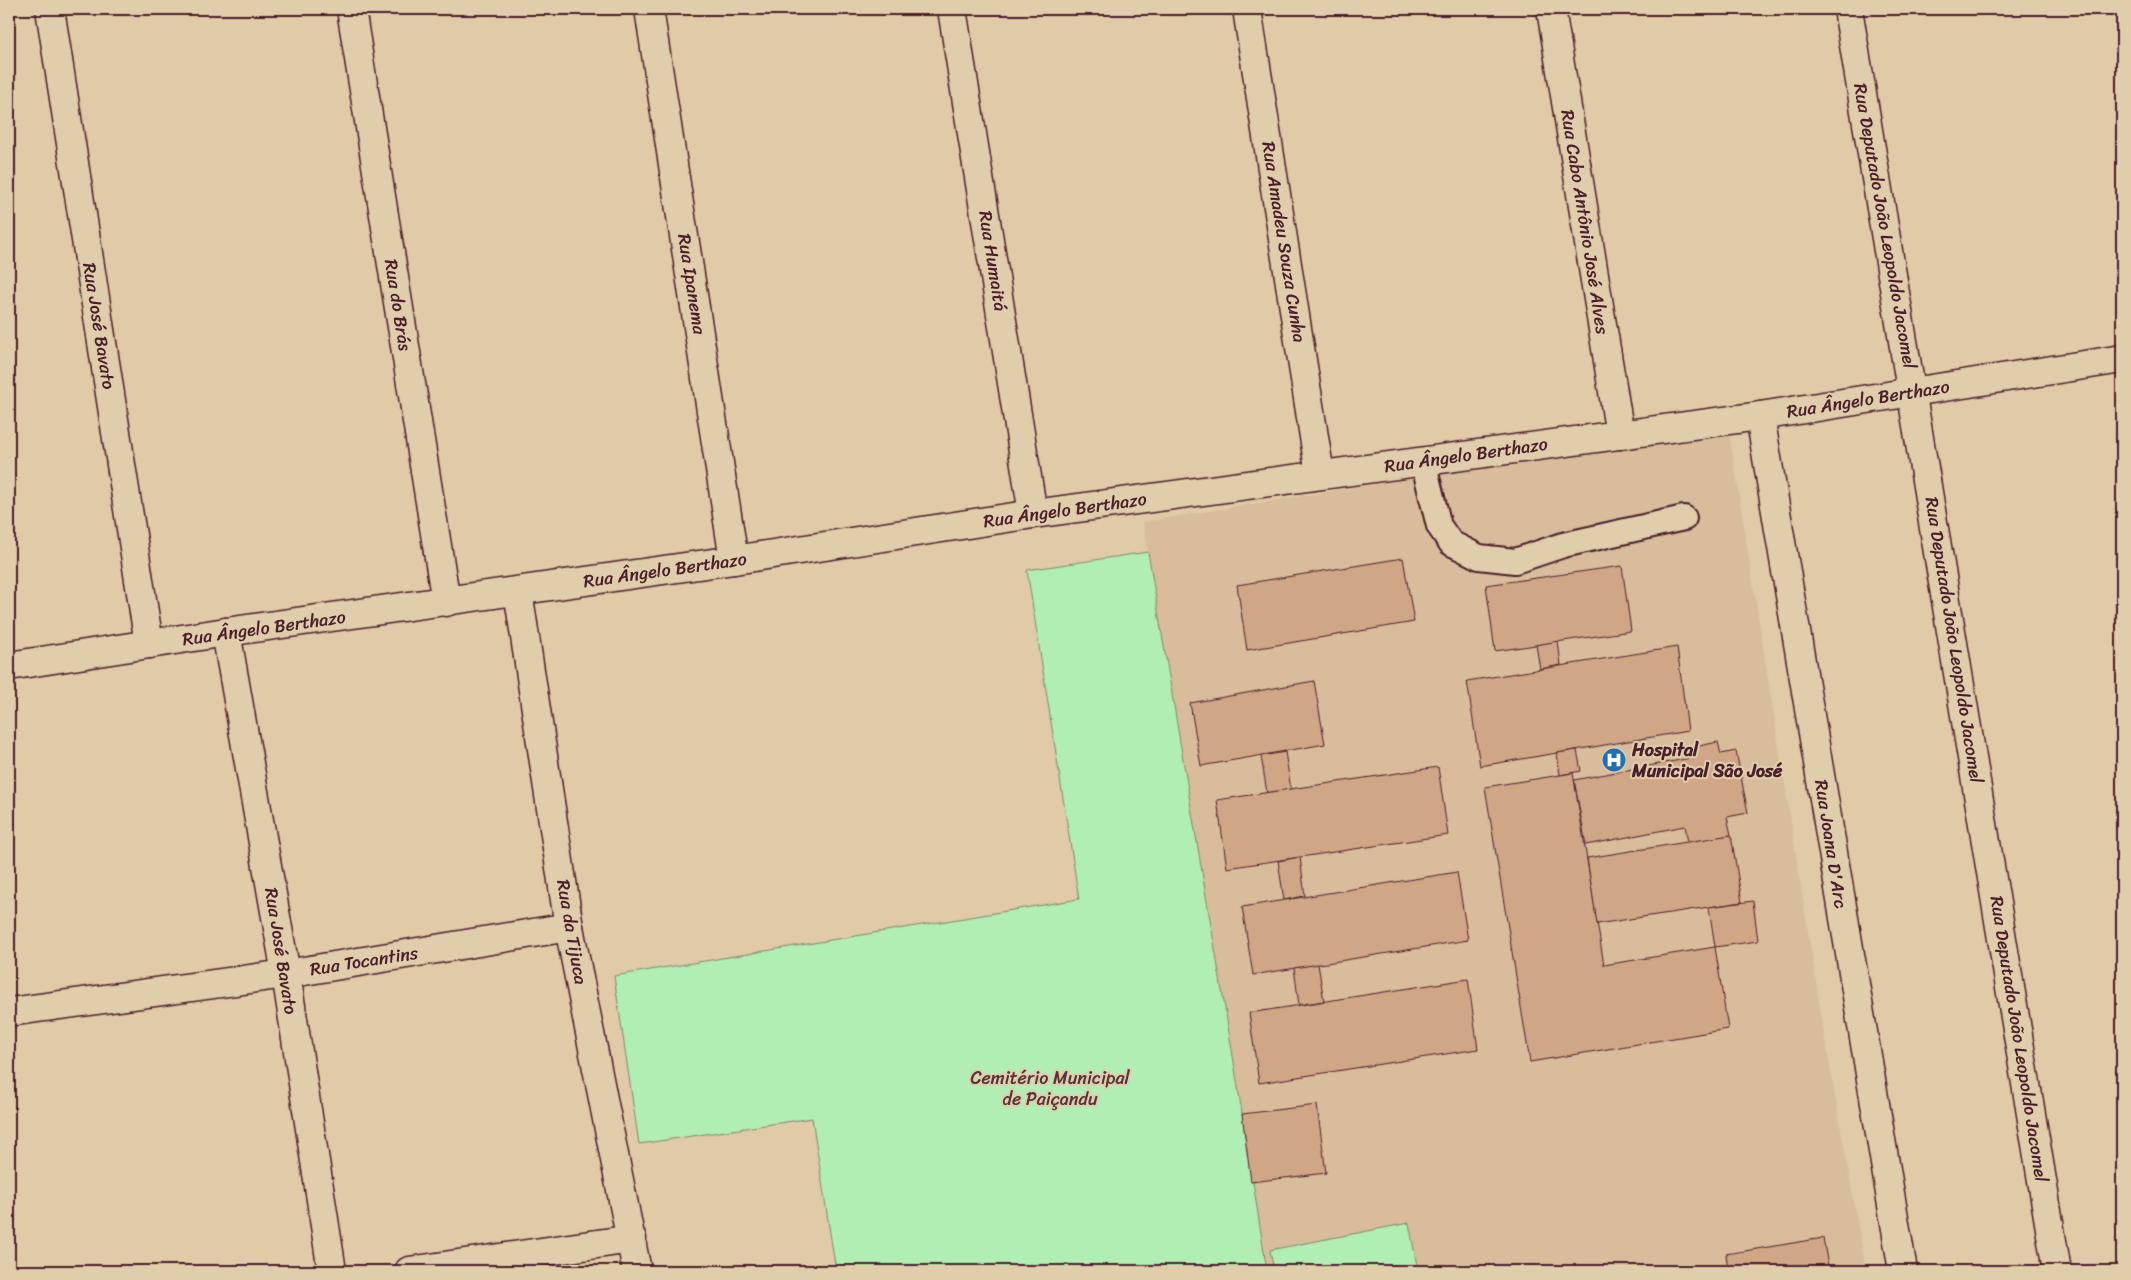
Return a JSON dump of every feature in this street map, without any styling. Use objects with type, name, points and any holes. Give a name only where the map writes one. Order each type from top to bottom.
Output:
[{"type":"street","name":"Rua José Bavato","points":[[50,9],[148,644]]},
{"type":"street","name":"Rua do Brás","points":[[350,9],[446,602]]},
{"type":"street","name":"Rua Ipanema","points":[[649,9],[734,560]]},
{"type":"street","name":"Rua Humaitá","points":[[952,9],[1033,514]]},
{"type":"street","name":"Rua Amadeu Souza Cunha","points":[[1248,9],[1320,474]]},
{"type":"street","name":"Rua Cabo Antônio José Alves","points":[[1551,9],[1620,435]]},
{"type":"street","name":"Rua Deputado João Leopoldo Jacomel","points":[[1848,9],[2057,1271]]},
{"type":"street","name":"Rua Ângelo Berthazo","points":[[9,666],[226,632],[734,560],[1033,514],[1760,416],[2122,359]]},
{"type":"street","name":"Rua Joana D'Arc","points":[[1760,416],[1902,1271]]},
{"type":"street","name":"Rua da Tijuca","points":[[518,591],[569,927],[637,1271]]},
{"type":"street","name":"Rua José Bavato","points":[[226,632],[286,974],[332,1271]]},
{"type":"street","name":"Rua Tocantins","points":[[9,1012],[286,974],[569,927]]},
{"type":"street","points":[[409,1271],[632,1239]]},
{"type":"lane","points":[[1423,461],[1439,526],[1451,542],[1479,557],[1515,561],[1563,545],[1684,518]]},
{"type":"shaded area","points":[[1728,426],[1825,1039],[1866,1271],[1267,1271],[1232,1050],[1143,522]]},
{"type":"green space","name":"Cemitério Municipal de Paiçandu","points":[[1148,552],[1232,1050],[1267,1271],[836,1271],[812,1118],[639,1144],[614,976],[1079,899],[1027,570]]},
{"type":"green space","points":[[1409,1223],[1418,1271],[1274,1271],[1270,1250]]},
{"type":"building","points":[[1403,558],[1414,622],[1247,650],[1237,585]]},
{"type":"building","points":[[1622,566],[1631,631],[1495,651],[1486,585]]},
{"type":"building","points":[[1558,641],[1561,665],[1540,669],[1536,645]]},
{"type":"building","points":[[1677,647],[1688,731],[1480,766],[1467,681]]},
{"type":"building","points":[[1314,681],[1325,744],[1201,766],[1190,703]]},
{"type":"building","points":[[1718,742],[1721,754],[1736,751],[1748,813],[1727,817],[1731,835],[1688,843],[1685,826],[1586,845],[1574,780],[1696,757],[1694,747]]},
{"type":"building","points":[[1577,750],[1581,771],[1560,775],[1557,753]]},
{"type":"building","points":[[1285,752],[1291,789],[1267,793],[1261,756]]},
{"type":"building","points":[[1438,767],[1448,835],[1227,868],[1217,800]]},
{"type":"building","points":[[1573,773],[1604,965],[1715,947],[1728,1029],[1530,1062],[1485,787]]},
{"type":"building","points":[[1731,835],[1742,902],[1597,924],[1587,858]]},
{"type":"building","points":[[1300,857],[1305,896],[1284,900],[1278,861]]},
{"type":"building","points":[[1457,872],[1468,940],[1253,975],[1242,907]]},
{"type":"building","points":[[1753,901],[1758,941],[1715,947],[1709,907]]},
{"type":"building","points":[[1318,964],[1324,1001],[1299,1005],[1294,968]]},
{"type":"building","points":[[1468,979],[1478,1049],[1259,1083],[1249,1013]]},
{"type":"building","points":[[1317,1105],[1326,1173],[1251,1182],[1242,1114]]},
{"type":"building","points":[[1823,1238],[1829,1271],[1728,1271],[1726,1254]]},
{"type":"place","name":"Hospital Municipal São José","points":[[1614,760]]}]
